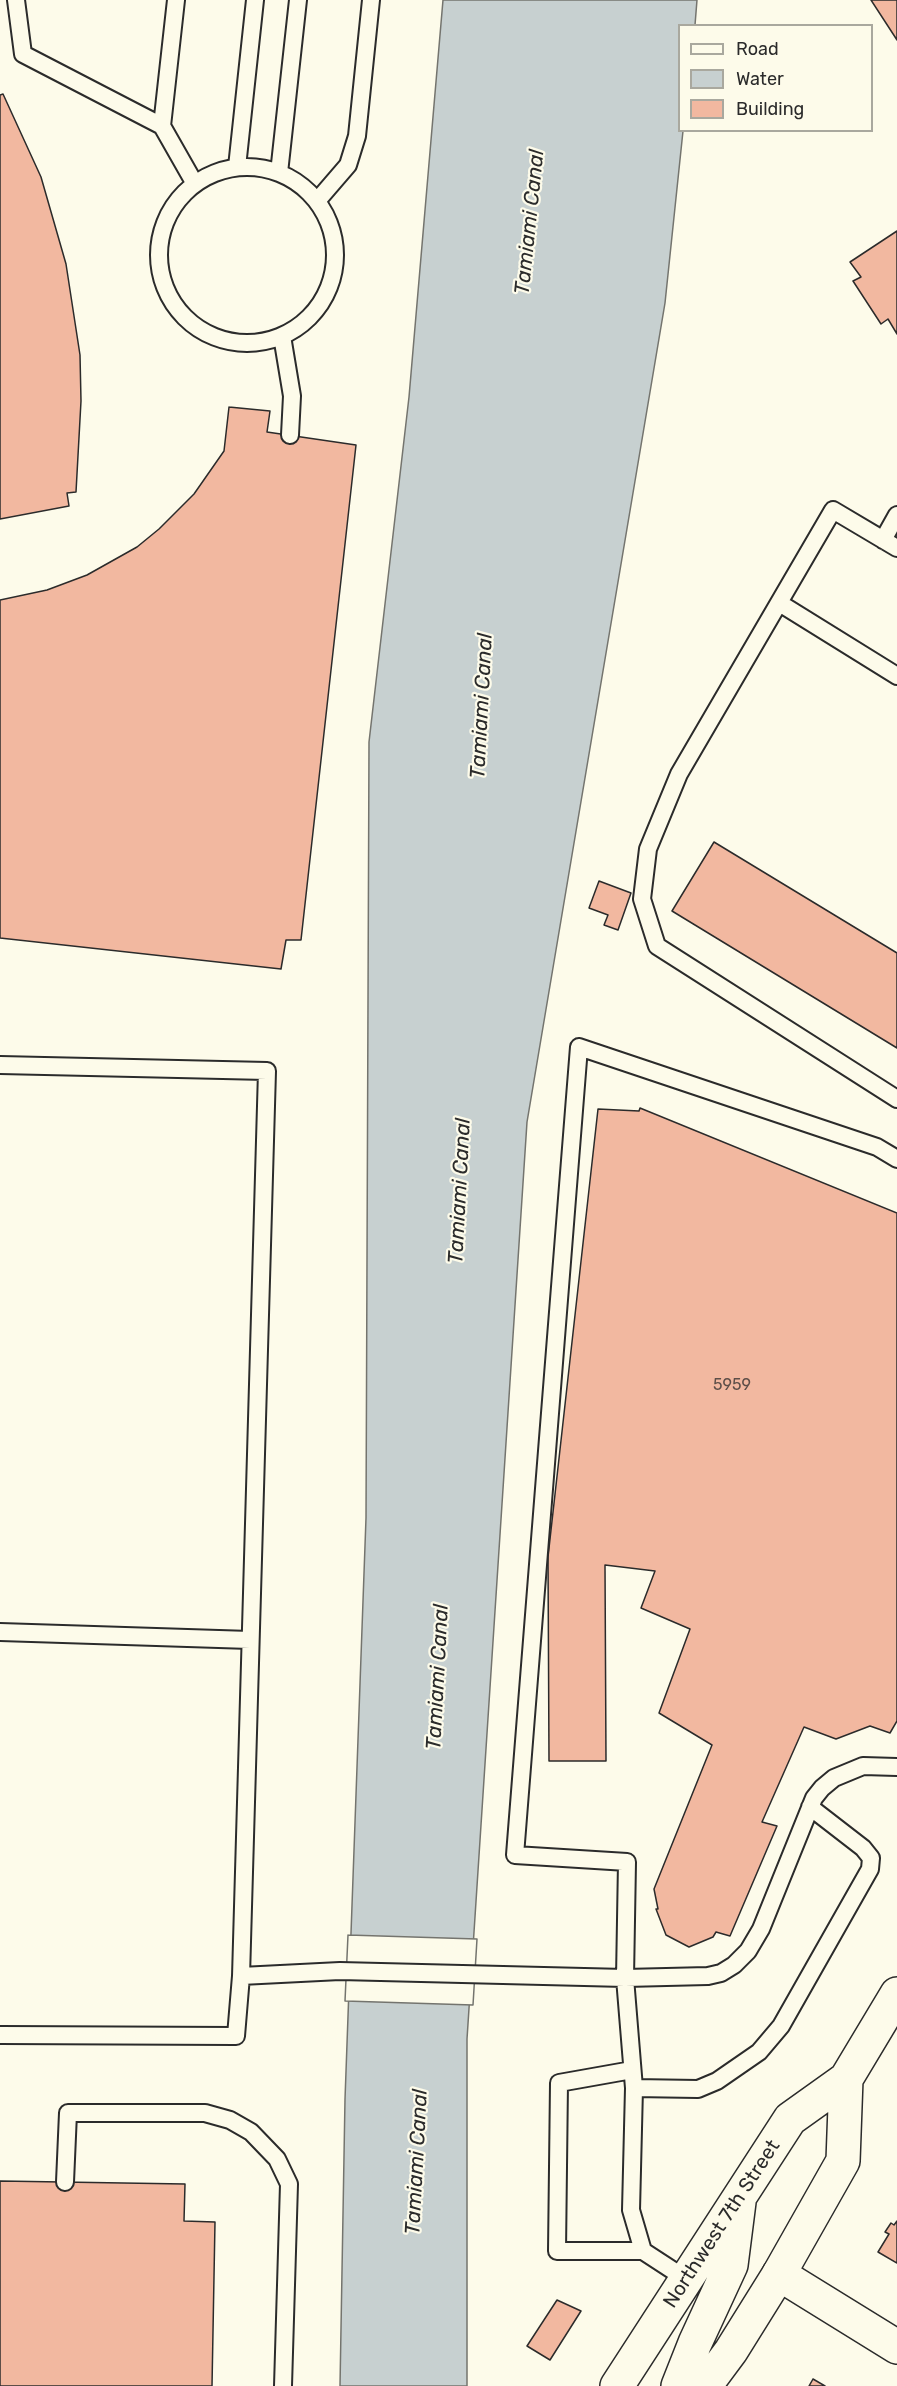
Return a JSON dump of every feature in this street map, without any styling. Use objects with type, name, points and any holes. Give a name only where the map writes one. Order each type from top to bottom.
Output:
[{"type":"main road","name":"Northwest 7th Street","points":[[617,2386],[790,2119],[846,2079],[897,1994]]},
{"type":"main road","name":"Northwest 7th Street","points":[[705,2386],[731,2351],[779,2274],[843,2161],[846,2079]]},
{"type":"main road","points":[[678,2386],[731,2265],[740,2194]]},
{"type":"main road","points":[[779,2274],[897,2347]]},
{"type":"lane","points":[[16,0],[23,54],[162,126],[195,184]]},
{"type":"lane","points":[[162,126],[176,0]]},
{"type":"lane","points":[[237,167],[255,0]]},
{"type":"lane","points":[[279,172],[298,0]]},
{"type":"lane","points":[[317,201],[348,165],[357,136],[371,0]]},
{"type":"lane","points":[[237,167],[258,167],[279,172],[300,184],[317,201],[330,225],[335,251],[332,277],[322,302],[304,322],[282,336],[254,344],[226,342],[199,331],[173,303],[164,286],[158,259],[162,230],[174,204],[195,184],[215,172],[237,167]]},
{"type":"lane","points":[[282,336],[292,396],[290,435]]},
{"type":"lane","points":[[897,515],[890,544],[833,510],[781,604],[679,774],[648,849],[642,899],[657,946],[897,1099]]},
{"type":"lane","points":[[781,604],[897,676]]},
{"type":"lane","points":[[643,2251],[631,2211],[634,2088],[625,1978],[627,1862],[515,1855],[579,1047],[877,1147],[897,1159]]},
{"type":"lane","points":[[0,1065],[267,1071],[241,1976],[236,2036],[0,2035]]},
{"type":"lane","points":[[0,1632],[250,1640]]},
{"type":"lane","points":[[241,1976],[340,1971],[625,1978],[708,1976],[721,1973],[734,1965],[748,1951],[761,1929],[810,1807],[822,1788],[834,1778],[863,1766],[897,1767]]},
{"type":"lane","points":[[634,2088],[698,2089],[717,2081],[759,2052],[781,2026],[870,1869],[871,1858],[863,1848],[810,1807]]},
{"type":"lane","points":[[632,2070],[559,2084],[557,2251],[643,2251],[686,2279]]},
{"type":"lane","points":[[65,2182],[68,2113],[205,2113],[230,2120],[251,2132],[277,2159],[289,2184],[283,2386]]},
{"type":"water","name":"Tamiami Canal","points":[[443,0],[697,0],[695,24],[678,24],[678,132],[683,132],[665,303],[527,1122],[467,2039],[467,2386],[340,2386],[345,2099],[366,1518],[369,742],[409,397]]},
{"type":"pier","points":[[348,1935],[477,1939],[473,2005],[345,2001]]},
{"type":"building","points":[[871,0],[897,0],[897,40]]},
{"type":"building","points":[[3,94],[41,177],[66,264],[80,355],[81,401],[76,492],[67,493],[69,506],[0,519],[0,95]]},
{"type":"building","points":[[897,231],[897,334],[888,319],[881,324],[853,281],[861,277],[850,262]]},
{"type":"building","points":[[229,407],[270,411],[267,432],[356,445],[301,940],[286,940],[281,969],[0,938],[0,600],[47,590],[87,575],[137,547],[159,529],[194,494],[224,451]]},
{"type":"building","points":[[714,842],[897,953],[897,1048],[672,911]]},
{"type":"building","points":[[599,881],[631,893],[618,930],[604,925],[608,915],[589,908]]},
{"type":"building","points":[[640,1108],[897,1213],[897,1721],[890,1733],[870,1726],[836,1739],[804,1727],[762,1822],[777,1826],[730,1936],[716,1932],[713,1937],[689,1947],[666,1935],[656,1909],[658,1909],[654,1889],[712,1745],[659,1713],[690,1629],[641,1608],[655,1571],[605,1565],[606,1761],[549,1761],[548,1557],[598,1109],[639,1111]]},
{"type":"building","points":[[0,2181],[185,2184],[184,2221],[215,2222],[212,2386],[0,2386]]},
{"type":"building","points":[[897,2221],[897,2263],[878,2252],[889,2234],[885,2232],[891,2223],[894,2225]]},
{"type":"building","points":[[557,2300],[581,2311],[550,2360],[527,2346]]},
{"type":"building","points":[[813,2379],[825,2386],[809,2386]]}]
